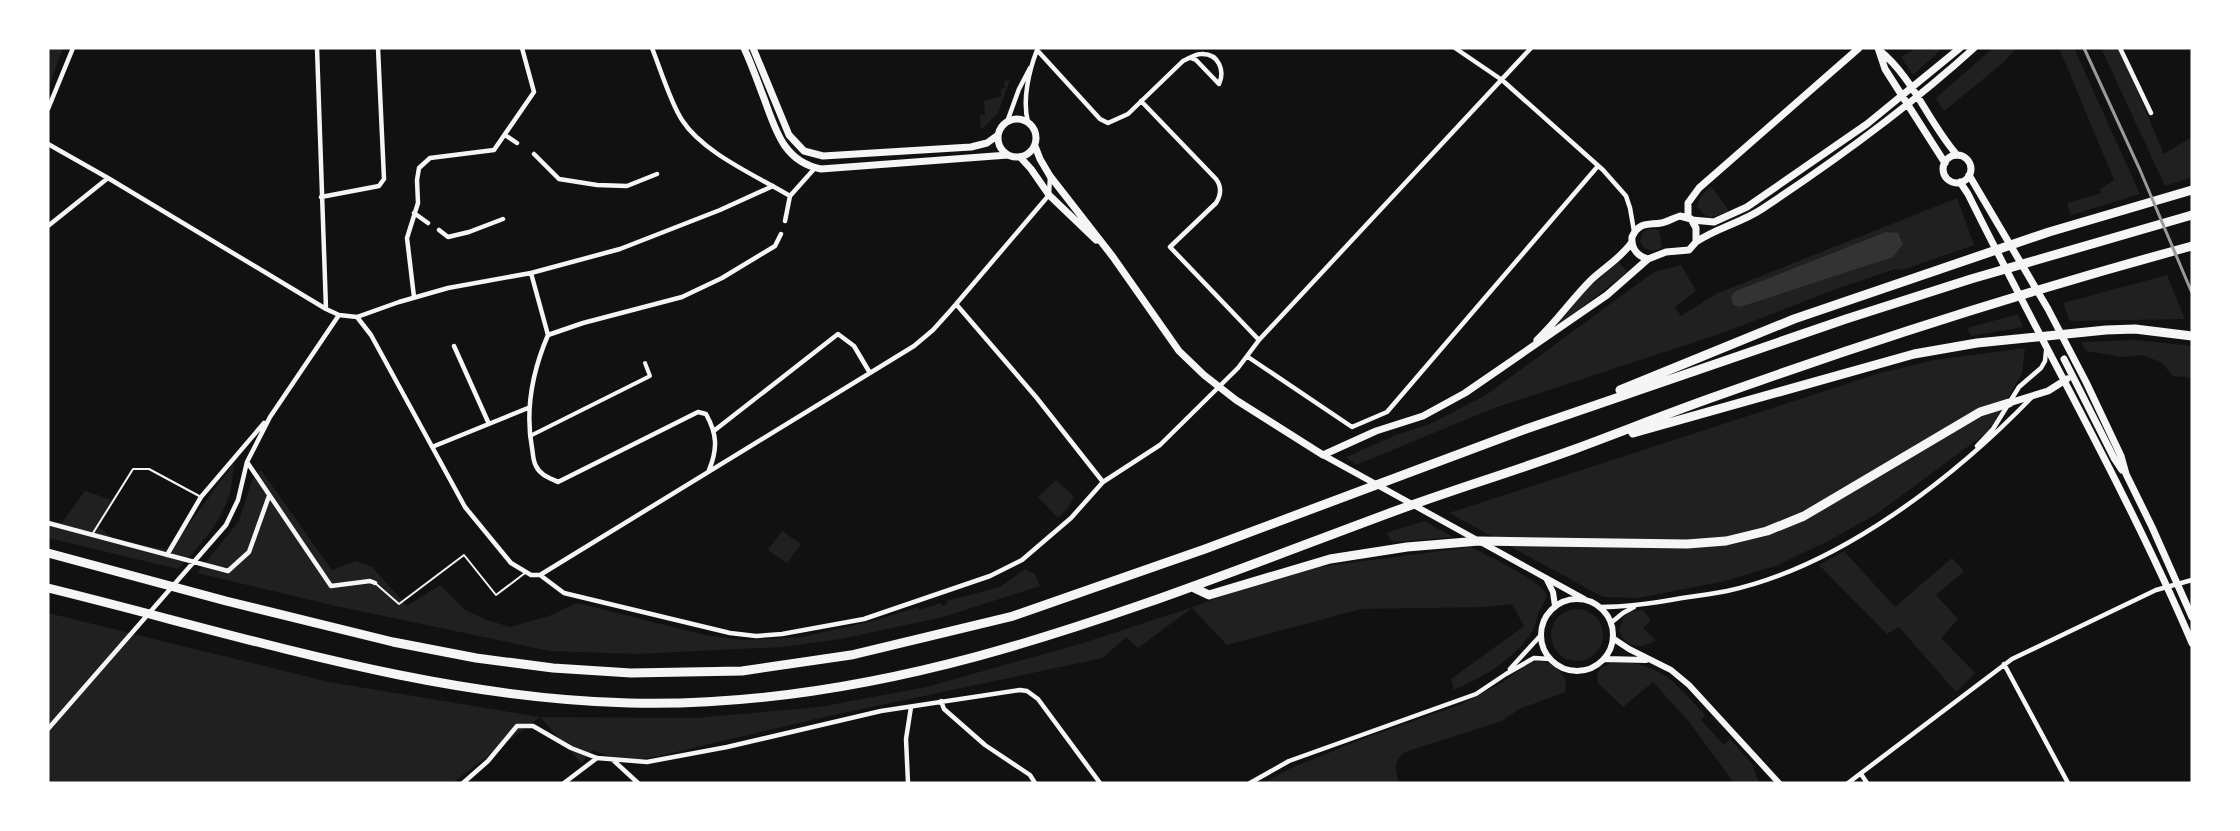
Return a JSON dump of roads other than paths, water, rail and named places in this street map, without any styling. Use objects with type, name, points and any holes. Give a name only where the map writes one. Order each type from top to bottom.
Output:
[{"type":"highway","points":[[1526,429],[1794,320],[2049,232],[2192,190]]},
{"type":"highway","points":[[48,554],[371,636],[476,658],[553,668],[631,673],[742,670],[852,656],[1013,616],[1216,544],[1526,429],[1846,319],[1971,279],[2192,214]]},
{"type":"highway","points":[[48,588],[386,674],[484,691],[629,703],[690,702],[822,691],[909,674],[1021,645],[1086,625],[1779,374],[2073,279],[2192,246]]},
{"type":"highway","points":[[1571,451],[1914,354],[1977,343],[2135,329],[2192,336]]},
{"type":"highway","points":[[1192,587],[1209,595],[1330,559],[1407,547],[1479,541],[1687,544],[1726,542],[1767,531],[1803,516],[1980,412],[2009,403]]},
{"type":"main road","points":[[744,48],[778,138],[794,157],[815,168],[909,164],[994,154],[1020,157],[1035,146]]},
{"type":"main road","points":[[753,48],[789,135],[799,147],[810,154],[834,156],[971,147],[987,143],[998,135]]},
{"type":"main road","points":[[1696,243],[1697,231],[1690,219],[1688,203],[1698,188],[1859,48]]},
{"type":"main road","points":[[1511,363],[1554,323],[1596,276],[1620,257],[1632,242],[1634,231],[1644,223],[1663,223],[1680,216],[1714,222],[1740,212],[1836,147],[1960,48]]},
{"type":"main road","points":[[1008,155],[1000,146],[998,135],[1000,129],[1007,122],[1019,119],[1028,122],[1036,132],[1035,146],[1050,176],[1109,252],[1174,347],[1219,387],[1276,427],[1323,455],[1376,431],[1414,419],[1465,393],[1606,295],[1648,259],[1666,252],[1687,252],[1710,233],[1741,222],[1851,147],[1924,91],[1974,48]]},
{"type":"main road","points":[[1878,49],[1893,61],[1944,141],[1957,155],[1968,160],[1971,168],[1970,175],[2048,309],[2068,357],[2107,427],[2121,456],[2126,474],[2192,617]]},
{"type":"main road","points":[[1878,49],[1885,69],[1945,163]]},
{"type":"main road","points":[[1957,155],[1950,157],[1945,163],[1943,170],[1946,177],[1952,182],[1960,182],[1970,175]]},
{"type":"main road","points":[[1020,157],[1049,195],[1109,252]]},
{"type":"main road","points":[[1960,182],[2065,380],[2167,586],[2192,643]]},
{"type":"main road","points":[[1632,242],[1637,253],[1648,259]]},
{"type":"main road","points":[[2056,363],[2068,357]]},
{"type":"main road","points":[[2009,403],[2053,388],[2076,372]]},
{"type":"main road","points":[[2115,480],[2126,474]]},
{"type":"street","points":[[48,109],[73,48]]},
{"type":"street","points":[[317,48],[326,309]]},
{"type":"street","points":[[321,197],[379,186],[384,179],[378,48]]},
{"type":"street","points":[[414,297],[407,238],[418,203],[419,168],[430,158],[494,150],[534,93],[522,48]]},
{"type":"street","points":[[652,48],[681,119],[695,137],[712,150],[790,196]]},
{"type":"street","points":[[1455,48],[1502,80],[1598,166],[1626,196],[1634,231]]},
{"type":"street","points":[[540,575],[564,593],[730,633],[756,636],[782,634],[864,619],[990,576],[1022,560],[1071,518],[1103,482],[1160,445],[1219,387],[1248,357],[1259,340],[1531,48]]},
{"type":"street","points":[[2120,48],[2151,113]]},
{"type":"street","points":[[1007,122],[1019,89],[1032,66],[1038,49],[1100,119],[1108,123],[1128,114],[1183,61],[1191,57],[1200,54],[1217,61],[1222,68],[1223,76],[1219,84],[1191,57]]},
{"type":"street","points":[[1028,122],[1026,109],[1032,66]]},
{"type":"street","points":[[1141,101],[1218,181],[1220,189],[1220,197],[1215,203],[1170,247],[1259,340]]},
{"type":"street","points":[[505,135],[517,144]]},
{"type":"street","points":[[48,144],[326,309],[339,315],[357,317],[448,288],[531,273],[620,249],[720,210],[773,186]]},
{"type":"street","points":[[534,154],[559,178],[597,185],[627,186],[657,174]]},
{"type":"street","points":[[1248,357],[1352,427],[1386,412],[1598,166]]},
{"type":"street","points":[[785,221],[790,196],[815,168]]},
{"type":"street","points":[[357,317],[371,335],[465,507],[510,562],[525,573],[540,575],[914,346],[933,330],[1049,195],[1050,176]]},
{"type":"street","points":[[48,226],[108,178]]},
{"type":"street","points":[[414,213],[428,223]]},
{"type":"street","points":[[439,230],[448,237],[503,219]]},
{"type":"street","points":[[548,335],[583,323],[682,297],[722,278],[775,246],[781,234]]},
{"type":"street","points":[[531,273],[548,335],[542,347],[528,408],[530,436],[536,466],[545,476],[558,482],[698,412],[706,414],[715,430],[715,455],[709,471]]},
{"type":"street","points":[[956,304],[1004,359],[1103,482]]},
{"type":"street","points":[[167,555],[201,497],[270,417],[339,315]]},
{"type":"street","points":[[715,430],[838,334],[854,346],[870,372]]},
{"type":"street","points":[[1970,454],[1994,429],[2019,387],[2041,368],[2045,361],[2046,345]]},
{"type":"street","points":[[454,346],[489,424]]},
{"type":"street","points":[[530,436],[650,376],[645,363]]},
{"type":"street","points":[[2041,368],[2056,363]]},
{"type":"street","points":[[1600,607],[1638,606],[1729,591],[1782,574],[1833,551],[1883,521],[1970,454],[2001,429],[2032,397]]},
{"type":"street","points":[[432,447],[528,408]]},
{"type":"street","points":[[48,729],[226,525],[238,500],[247,462],[270,417]]},
{"type":"street","points":[[1323,455],[1600,607],[1611,622],[1614,639],[1611,649],[1605,659],[1594,667],[1584,671],[1573,671],[1560,667],[1550,659],[1543,648],[1542,624],[1547,614],[1555,606],[1569,599],[1584,599]]},
{"type":"street","points":[[247,462],[331,586],[370,581],[375,583]]},
{"type":"street","points":[[48,523],[228,571],[249,552],[269,495]]},
{"type":"street","points":[[1546,578],[1553,592],[1555,606]]},
{"type":"street","points":[[1848,783],[2004,664],[2167,586],[2192,580]]},
{"type":"street","points":[[1611,622],[1638,606]]},
{"type":"street","points":[[1506,674],[1541,635]]},
{"type":"street","points":[[1614,639],[1671,670],[1689,685],[1779,783]]},
{"type":"street","points":[[1250,783],[1289,761],[1476,693],[1534,658],[1550,659]]},
{"type":"street","points":[[1605,659],[1651,660]]},
{"type":"street","points":[[2004,664],[2068,783]]},
{"type":"street","points":[[463,783],[488,761],[517,726],[533,726],[571,748],[597,758],[647,762],[727,747],[881,711],[1020,690],[1033,694],[1100,783]]},
{"type":"street","points":[[941,701],[944,710],[993,752],[1030,775],[1035,783]]},
{"type":"street","points":[[908,783],[906,739],[911,707]]},
{"type":"street","points":[[564,783],[597,758]]},
{"type":"street","points":[[612,759],[638,783]]},
{"type":"street","points":[[1861,774],[1867,783]]},
{"type":"lane","points":[[91,535],[133,469],[149,469],[201,497]]},
{"type":"lane","points":[[375,583],[399,604],[464,555],[496,594],[525,573]]},
{"type":"railway","points":[[2084,48],[2140,170],[2192,293]]}]
